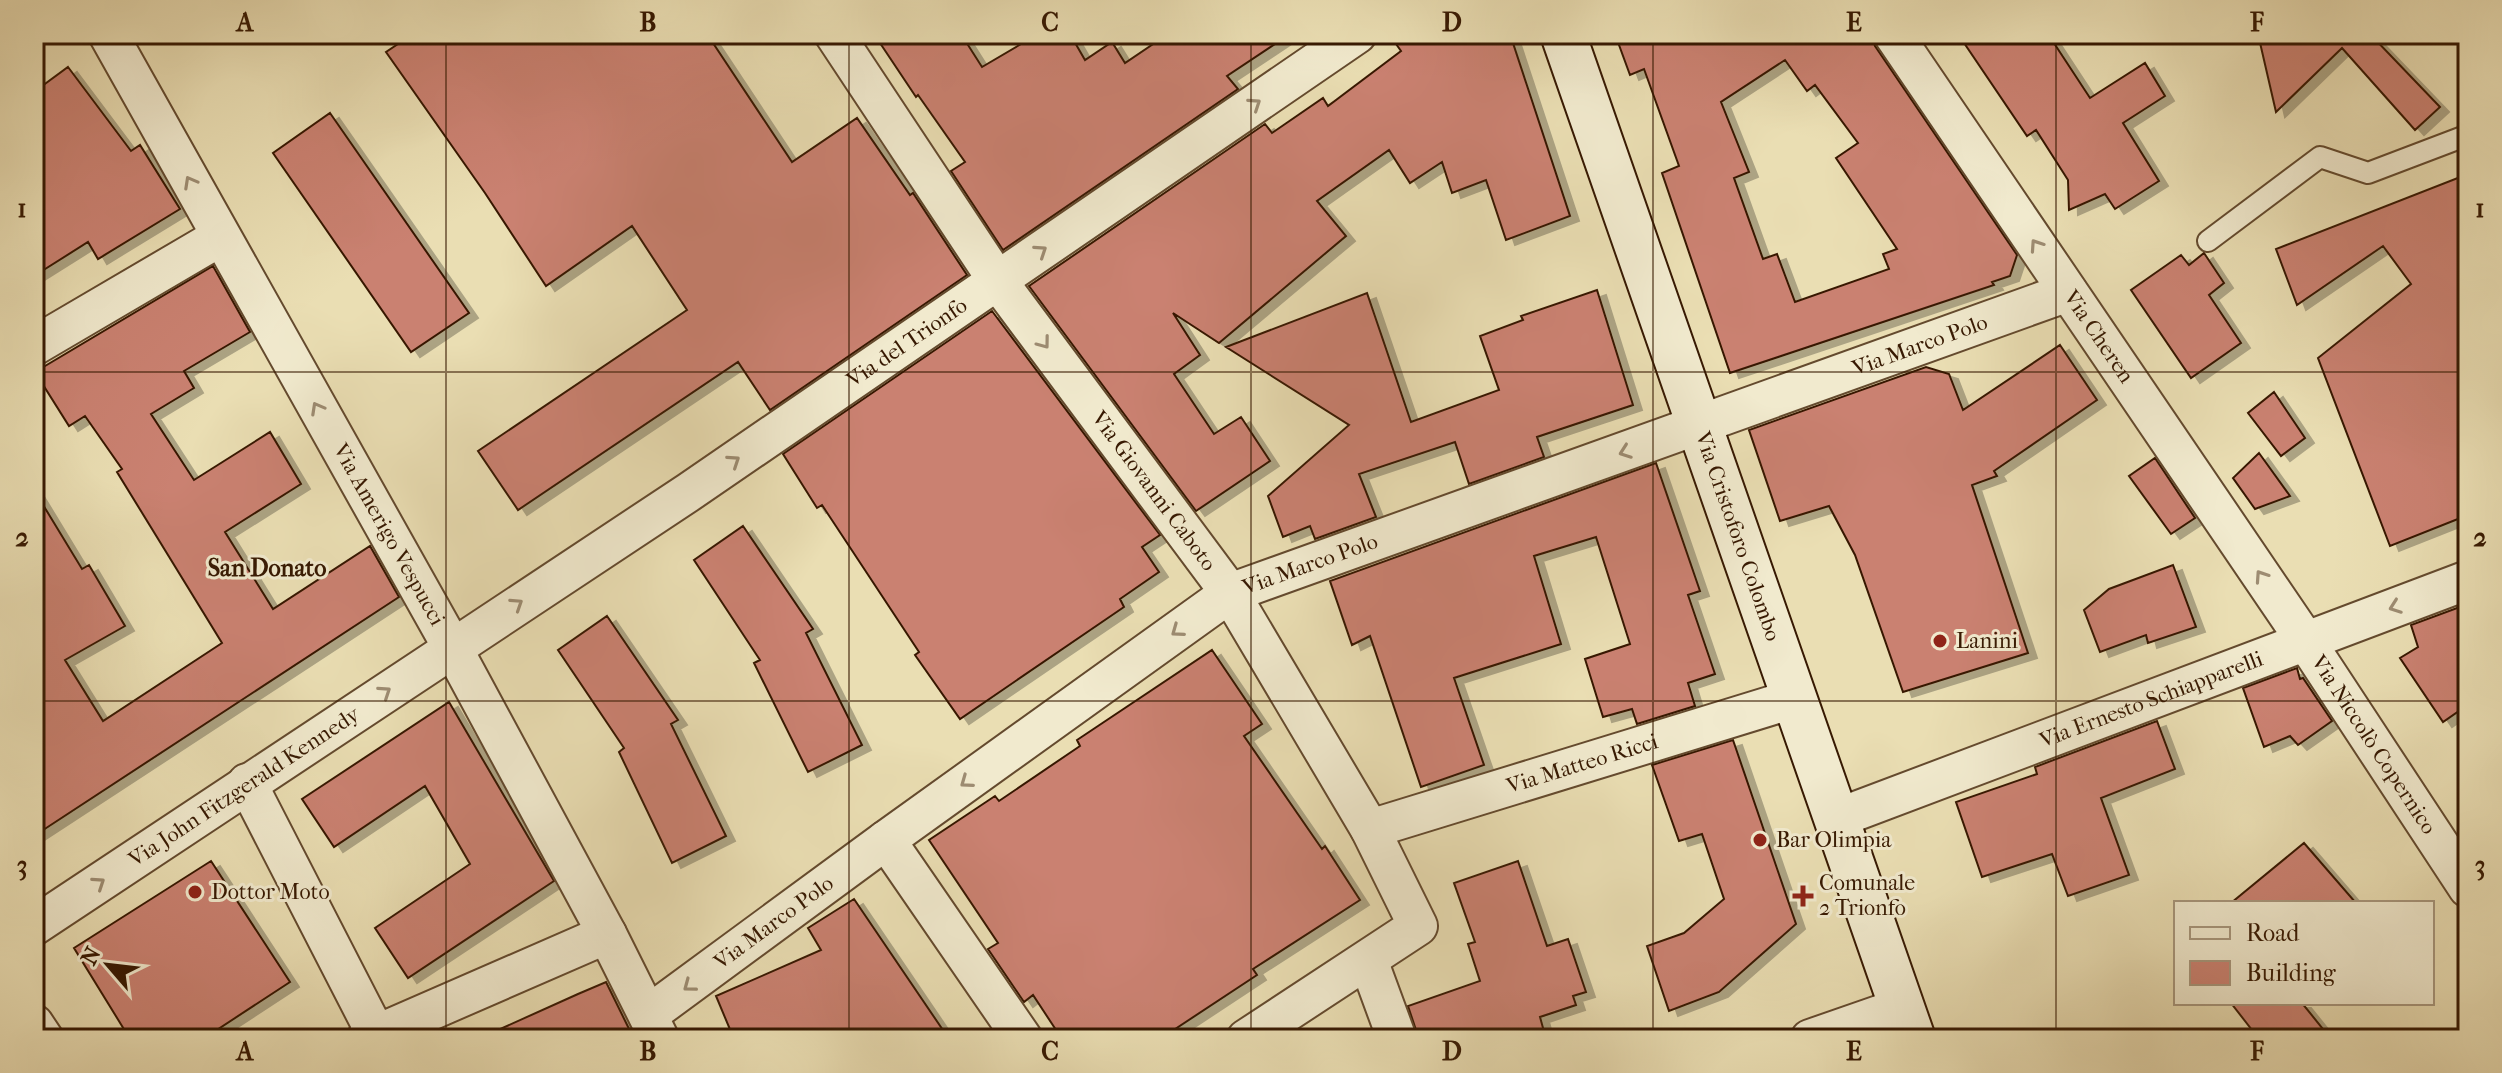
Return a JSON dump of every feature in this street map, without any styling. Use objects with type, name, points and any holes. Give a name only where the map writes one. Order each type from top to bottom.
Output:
[{"type":"street","name":"Via Amerigo Vespucci","points":[[108,34],[452,647],[654,1027]]},
{"type":"street","name":"Via Giovanni Caboto","points":[[834,34],[997,280],[1230,593],[1370,829],[1418,926],[1368,960]]},
{"type":"street","name":"Via del Trionfo","points":[[452,647],[689,492],[1357,34]]},
{"type":"street","name":"Via Cristoforo Colombo","points":[[1563,34],[1908,1023]]},
{"type":"street","name":"Via Cheren","points":[[1893,34],[2305,640]]},
{"type":"street","points":[[34,346],[220,237]]},
{"type":"street","name":"Via Marco Polo","points":[[654,1027],[886,840],[1230,593],[2068,292]]},
{"type":"street","name":"Via Ernesto Schiapparelli","points":[[1835,819],[2468,580]]},
{"type":"street","name":"Via Niccolò Copernico","points":[[2305,640],[2468,888]]},
{"type":"street","name":"Via John Fitzgerald Kennedy","points":[[34,926],[452,647]]},
{"type":"street","name":"Via Matteo Ricci","points":[[1370,829],[1793,699]]},
{"type":"street","points":[[247,783],[371,1037],[607,934]]},
{"type":"street","points":[[886,840],[1023,1039]]},
{"type":"street","points":[[1246,1039],[1368,960],[1397,1039]]},
{"type":"street","points":[[1810,1039],[1908,1023]]},
{"type":"street","points":[[34,1024],[44,1039]]},
{"type":"lane","points":[[2208,241],[2320,157],[2368,173],[2468,135]]},
{"type":"building","points":[[413,34],[707,34],[792,162],[857,118],[910,195],[913,193],[967,275],[770,410],[738,362],[518,510],[478,451],[687,310],[632,226],[546,286],[386,52]]},
{"type":"building","points":[[874,34],[961,34],[982,67],[1038,34],[1070,34],[1085,60],[1112,42],[1125,63],[1168,34],[1290,34],[1227,76],[1238,89],[1003,250],[951,171],[965,162]]},
{"type":"building","points":[[1389,34],[1510,34],[1570,216],[1506,240],[1486,180],[1452,193],[1442,162],[1410,183],[1389,150],[1317,201],[1346,236],[1219,343],[1173,313],[1200,355],[1174,374],[1214,434],[1241,417],[1270,461],[1196,511],[1029,286],[1265,124],[1272,133],[1323,98],[1328,106],[1401,51]]},
{"type":"building","points":[[1615,34],[1871,34],[1875,46],[2017,255],[2010,276],[1992,282],[1994,285],[1730,373],[1662,173],[1679,166],[1644,69],[1630,75]],"holes":[[[1785,60],[1807,91],[1815,85],[1858,143],[1836,158],[1897,249],[1883,254],[1889,269],[1795,302],[1777,254],[1763,259],[1734,178],[1749,172],[1721,102]]]},
{"type":"building","points":[[1958,34],[2048,34],[2090,98],[2145,63],[2165,96],[2123,123],[2159,181],[2115,209],[2105,194],[2069,210],[2068,180],[2036,130],[2027,136]]},
{"type":"building","points":[[2258,34],[2370,34],[2440,107],[2415,130],[2342,48],[2276,112]]},
{"type":"building","points":[[68,67],[131,151],[140,145],[180,209],[98,259],[88,242],[34,276],[34,92]]},
{"type":"building","points":[[330,113],[469,313],[411,352],[273,153]]},
{"type":"building","points":[[2468,174],[2468,515],[2390,546],[2318,358],[2411,284],[2383,246],[2297,305],[2276,249]]},
{"type":"building","points":[[2204,253],[2224,283],[2209,295],[2241,343],[2191,378],[2131,290],[2181,255],[2189,265]]},
{"type":"building","points":[[213,266],[250,332],[184,371],[194,388],[151,414],[194,480],[270,432],[301,484],[225,532],[273,609],[370,546],[399,597],[34,836],[34,490],[82,569],[89,565],[125,626],[65,660],[103,721],[222,643],[117,472],[122,469],[85,416],[69,426],[35,372]]},
{"type":"building","points":[[1597,290],[1633,405],[1537,437],[1544,457],[1469,484],[1455,442],[1359,474],[1376,517],[1315,539],[1310,526],[1283,537],[1268,496],[1349,425],[1226,347],[1367,293],[1411,422],[1499,390],[1480,336],[1523,320],[1521,316]]},
{"type":"building","points":[[992,311],[1160,535],[1142,547],[1159,572],[1120,599],[1124,607],[960,719],[915,655],[919,652],[822,505],[817,508],[783,454]]},
{"type":"building","points":[[2060,345],[2097,400],[1994,471],[1997,476],[1972,485],[2028,653],[1903,692],[1855,555],[1829,506],[1780,521],[1749,430],[1926,367],[1949,374],[1963,410]]},
{"type":"building","points":[[2274,392],[2305,438],[2281,456],[2248,413]]},
{"type":"building","points":[[2259,453],[2290,496],[2255,509],[2233,478]]},
{"type":"building","points":[[2155,458],[2195,518],[2171,534],[2129,476]]},
{"type":"building","points":[[1656,463],[1700,591],[1688,595],[1715,674],[1688,683],[1695,706],[1637,724],[1632,709],[1603,717],[1585,659],[1630,644],[1596,537],[1534,556],[1561,644],[1454,678],[1484,765],[1421,787],[1370,636],[1352,645],[1330,581]]},
{"type":"building","points":[[743,526],[813,629],[806,633],[862,745],[808,772],[754,663],[760,660],[694,560]]},
{"type":"building","points":[[2173,565],[2196,627],[2148,643],[2146,635],[2100,652],[2084,610],[2109,589]]},
{"type":"building","points":[[2468,604],[2468,709],[2443,722],[2400,658],[2418,647],[2411,625]]},
{"type":"building","points":[[607,616],[678,720],[671,724],[726,836],[672,863],[619,752],[624,748],[558,650]]},
{"type":"building","points":[[1212,650],[1262,724],[1244,736],[1322,849],[1325,846],[1360,900],[1253,969],[1257,975],[1160,1039],[1062,1039],[1033,995],[1024,1002],[988,949],[998,943],[929,840],[995,796],[999,801],[1080,746],[1077,740]]},
{"type":"building","points":[[2297,668],[2300,679],[2303,678],[2332,721],[2298,745],[2290,736],[2264,747],[2243,688]]},
{"type":"building","points":[[449,702],[554,881],[408,978],[375,928],[470,864],[425,786],[334,847],[302,799]]},
{"type":"building","points":[[2157,721],[2175,769],[2101,798],[2129,875],[2068,896],[2052,854],[1982,877],[1956,802],[2037,774],[2035,767]]},
{"type":"building","points":[[1733,740],[1796,924],[1719,992],[1669,1011],[1647,946],[1684,933],[1724,899],[1702,834],[1679,841],[1652,765]]},
{"type":"building","points":[[2304,843],[2354,901],[2233,901]]},
{"type":"building","points":[[211,861],[290,982],[203,1039],[130,1039],[74,948]]},
{"type":"building","points":[[1518,861],[1547,946],[1568,939],[1586,992],[1573,996],[1576,1005],[1540,1017],[1546,1039],[1419,1039],[1408,1006],[1480,981],[1468,944],[1475,942],[1454,883]]},
{"type":"building","points":[[854,899],[949,1039],[734,1039],[716,996],[821,950],[808,928]]},
{"type":"building","points":[[606,982],[634,1039],[478,1039],[578,994]]},
{"type":"building","points":[[2233,1005],[2304,1005],[2331,1039],[2259,1039]]},
{"type":"place","name":"Lanini","points":[[1940,641]]},
{"type":"place","name":"Bar Olimpia","points":[[1760,840]]},
{"type":"place","name":"Dottor Moto","points":[[195,892]]},
{"type":"place","name":"Comunale 2 Trionfo","points":[[1803,896]]},
{"type":"district","name":"San Donato","points":[[267,568]]}]
